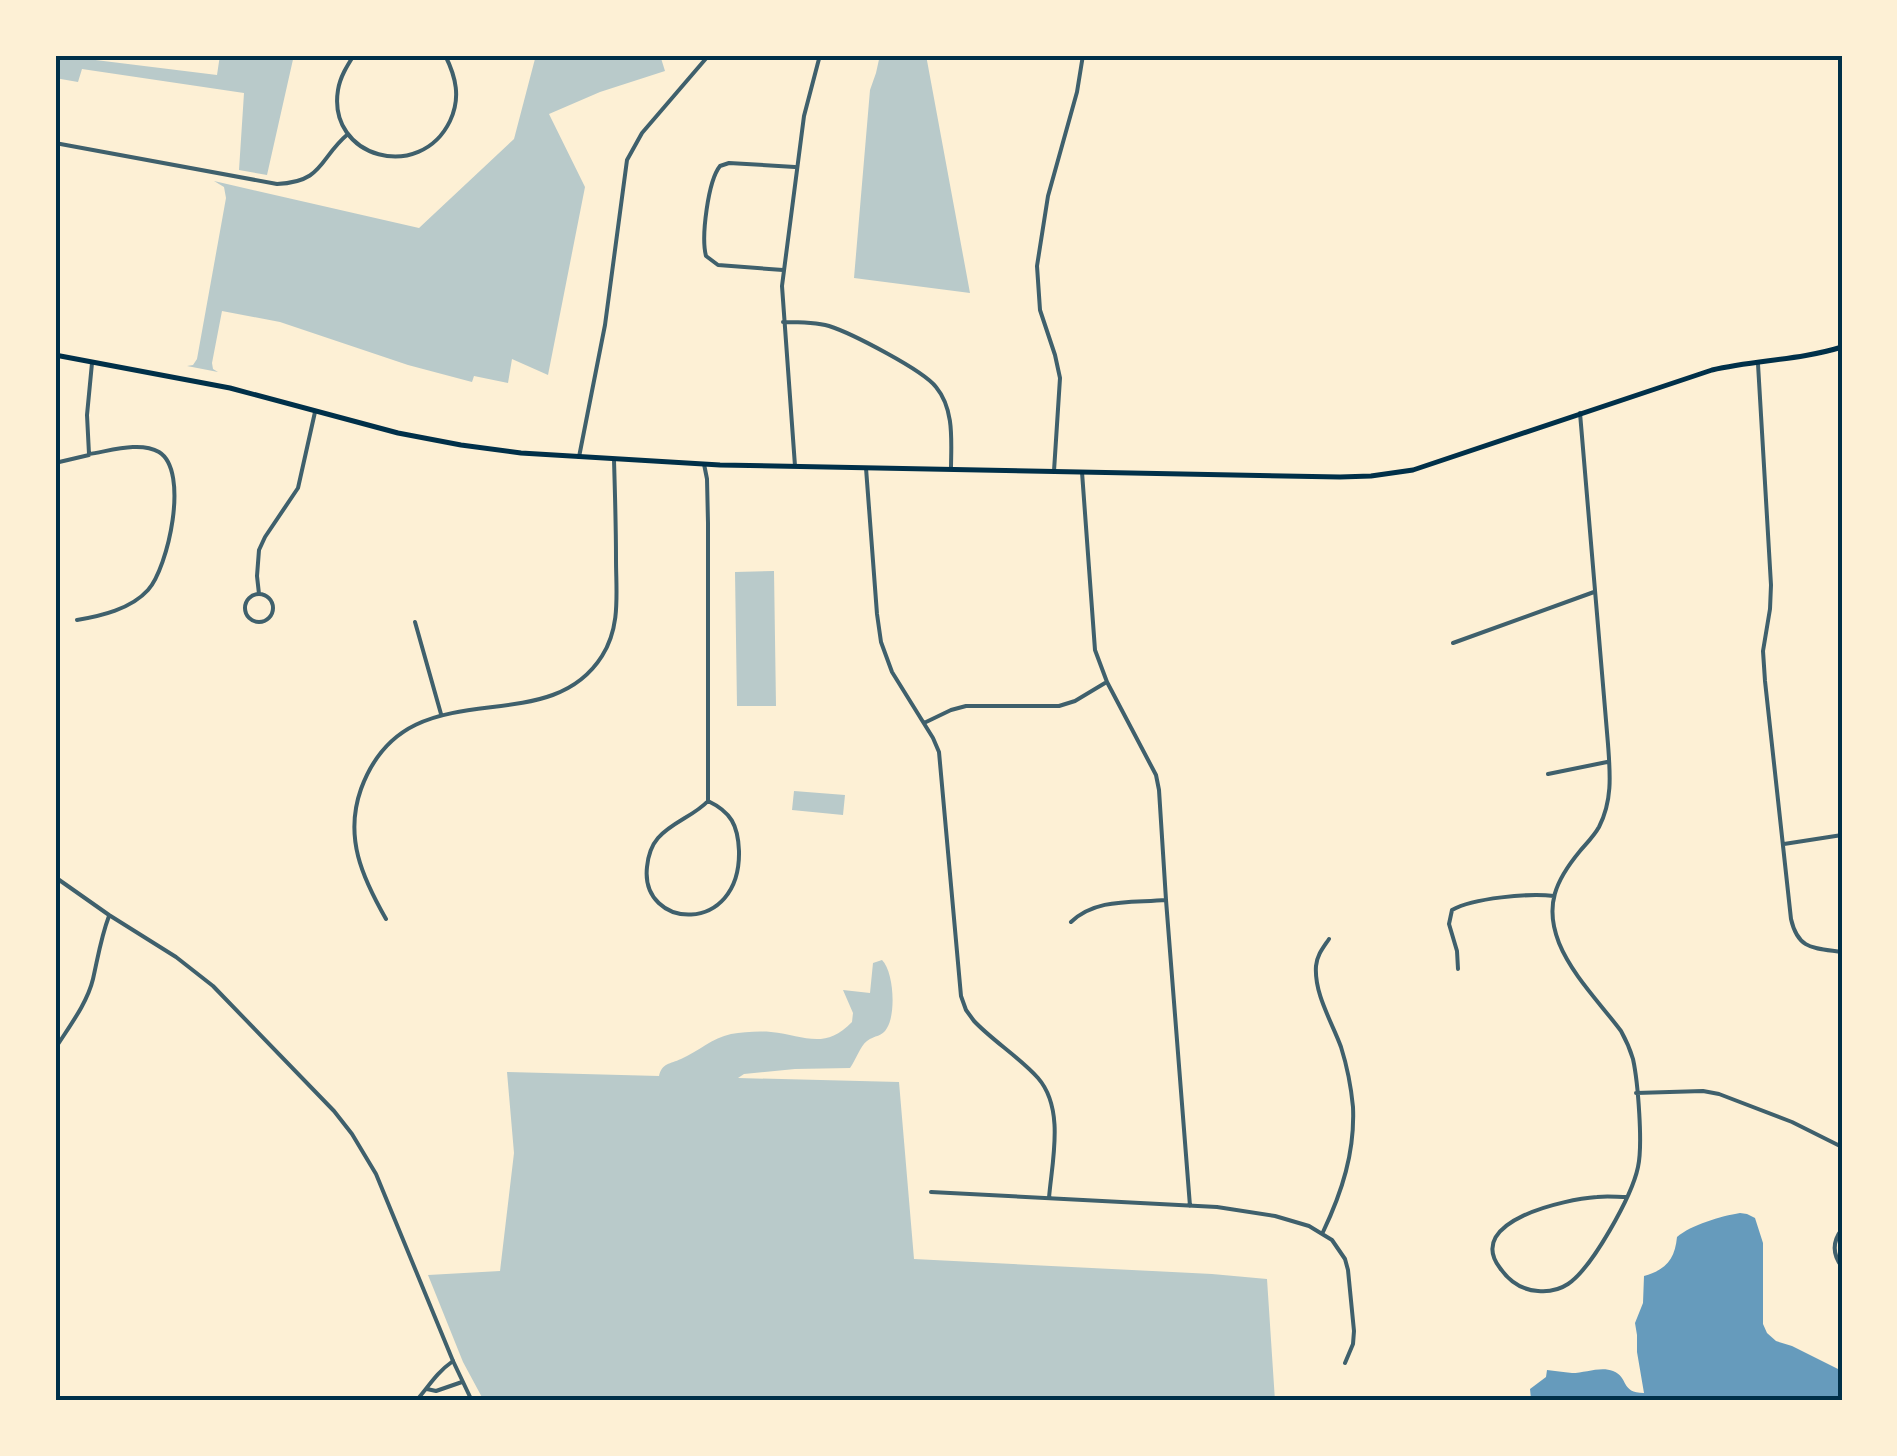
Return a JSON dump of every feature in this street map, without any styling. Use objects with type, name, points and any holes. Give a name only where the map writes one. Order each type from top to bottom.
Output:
[{"type":"main road","points":[[55,355],[193,380],[375,428],[506,451],[704,464],[1340,477],[1384,475],[1439,462],[1696,374],[1842,347]]},
{"type":"street","points":[[354,55],[338,90],[338,111],[348,134],[367,150],[392,158],[415,154],[430,146],[446,128],[455,108],[455,78],[445,55]]},
{"type":"street","points":[[579,457],[604,325],[626,160],[642,132],[709,55]]},
{"type":"street","points":[[795,466],[783,322],[783,270],[806,104],[820,55]]},
{"type":"street","points":[[1054,472],[1060,378],[1040,310],[1037,266],[1048,196],[1077,92],[1083,55]]},
{"type":"street","points":[[55,144],[277,184],[300,180],[317,171],[348,134]]},
{"type":"street","points":[[783,270],[718,265],[709,260],[704,243],[711,188],[714,174],[724,164],[797,168]]},
{"type":"street","points":[[783,322],[828,326],[935,385],[948,412],[951,469]]},
{"type":"street","points":[[90,454],[87,415],[93,361]]},
{"type":"street","points":[[1758,361],[1770,586],[1765,681],[1792,918],[1798,938],[1808,946],[1842,952]]},
{"type":"street","points":[[259,594],[260,550],[264,537],[298,488],[315,411]]},
{"type":"street","points":[[1580,413],[1610,791],[1599,828],[1562,875],[1554,896],[1553,916],[1559,941],[1571,964],[1628,1045],[1633,1061],[1639,1161],[1628,1197],[1597,1249],[1564,1287],[1543,1291],[1523,1288],[1496,1263],[1494,1239],[1516,1220],[1575,1200],[1628,1197]]},
{"type":"street","points":[[55,462],[134,447],[159,452],[172,468],[175,479],[175,500],[162,564],[154,583],[133,602],[101,616],[77,620]]},
{"type":"street","points":[[386,919],[366,884],[356,854],[354,824],[364,780],[383,750],[412,726],[441,714],[538,701],[572,688],[594,668],[612,639],[617,610],[614,460]]},
{"type":"street","points":[[704,464],[708,524],[708,801],[660,836],[648,858],[646,874],[652,895],[673,912],[704,912],[722,902],[734,886],[739,858],[735,828],[724,809],[708,801]]},
{"type":"street","points":[[866,468],[881,642],[892,672],[939,752],[961,996],[974,1021],[1035,1074],[1048,1092],[1054,1116],[1049,1198]]},
{"type":"street","points":[[1082,472],[1095,650],[1107,682],[1156,775],[1159,790],[1190,1206]]},
{"type":"street","points":[[1453,643],[1595,592]]},
{"type":"street","points":[[259,594],[268,597],[273,610],[261,622],[248,618],[244,609],[250,597],[259,594]]},
{"type":"street","points":[[415,622],[441,714]]},
{"type":"street","points":[[924,723],[966,706],[1059,706],[1107,682]]},
{"type":"street","points":[[1548,774],[1610,762]]},
{"type":"street","points":[[1784,844],[1842,835]]},
{"type":"street","points":[[55,876],[213,986],[352,1134],[376,1174],[472,1401]]},
{"type":"street","points":[[1458,969],[1448,924],[1452,910],[1508,898],[1554,896]]},
{"type":"street","points":[[1071,922],[1097,905],[1166,900]]},
{"type":"street","points":[[55,1049],[92,981],[109,915]]},
{"type":"street","points":[[1323,1232],[1344,1182],[1353,1120],[1345,1060],[1317,980],[1317,961],[1330,939]]},
{"type":"street","points":[[1636,1093],[1720,1094],[1792,1122],[1842,1147]]},
{"type":"street","points":[[931,1192],[1190,1206],[1294,1220],[1323,1232],[1340,1250],[1348,1270],[1354,1331],[1345,1363]]},
{"type":"street","points":[[1842,1229],[1834,1244],[1842,1267]]},
{"type":"street","points":[[416,1401],[430,1380],[453,1361]]},
{"type":"street","points":[[427,1389],[436,1391],[462,1382]]},
{"type":"shaded area","points":[[55,55],[217,75],[220,55],[294,55],[267,175],[239,170],[244,93],[82,69],[78,82],[55,78]]},
{"type":"shaded area","points":[[536,55],[660,55],[665,71],[549,114],[585,187],[548,375],[512,359],[508,383],[474,376],[472,382],[280,322],[222,311],[212,363],[218,372],[187,366],[197,359],[226,198],[224,187],[214,181],[419,228],[514,139]]},
{"type":"shaded area","points":[[880,55],[926,55],[970,293],[854,278],[870,90]]},
{"type":"shaded area","points":[[774,571],[776,706],[737,706],[735,572]]},
{"type":"shaded area","points":[[794,791],[845,795],[843,815],[792,810]]},
{"type":"shaded area","points":[[882,960],[891,983],[890,1022],[883,1033],[865,1043],[850,1068],[795,1069],[744,1074],[738,1078],[899,1082],[914,1259],[1267,1279],[1275,1401],[484,1401],[463,1362],[428,1275],[500,1271],[514,1153],[507,1072],[659,1076],[667,1064],[731,1034],[771,1032],[823,1039],[852,1022],[853,1013],[843,990],[870,993],[873,963]]},
{"type":"water","points":[[1740,1213],[1755,1218],[1763,1243],[1763,1324],[1767,1333],[1776,1341],[1842,1371],[1842,1401],[1728,1401],[1704,1396],[1679,1401],[1531,1399],[1530,1389],[1546,1377],[1547,1370],[1608,1370],[1618,1374],[1631,1390],[1644,1393],[1635,1323],[1643,1303],[1644,1276],[1668,1263],[1677,1237],[1683,1233]]}]
